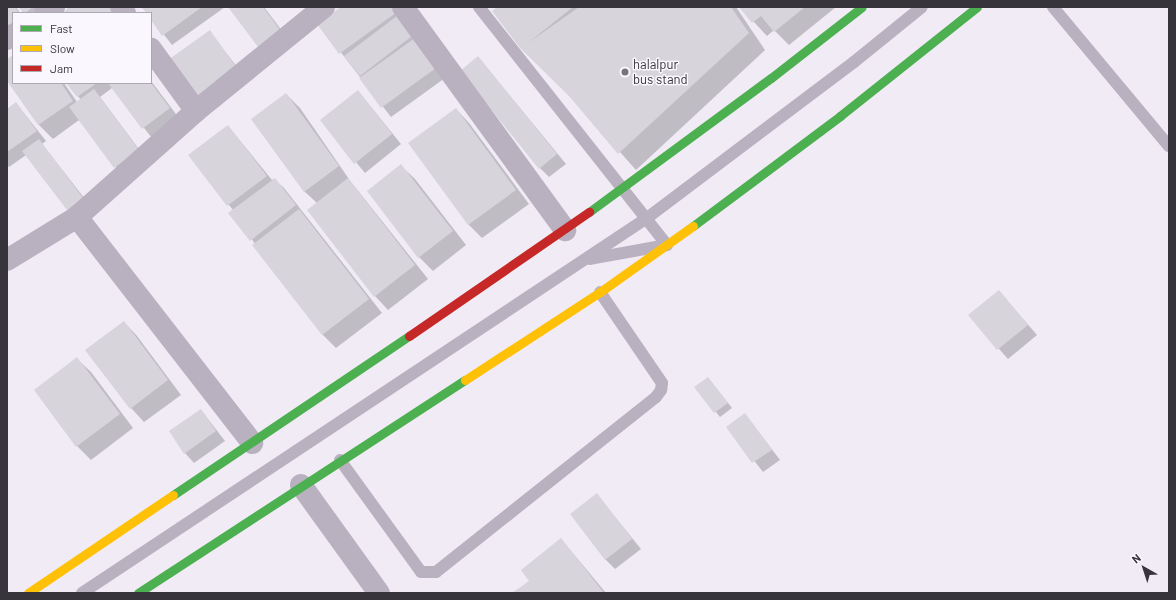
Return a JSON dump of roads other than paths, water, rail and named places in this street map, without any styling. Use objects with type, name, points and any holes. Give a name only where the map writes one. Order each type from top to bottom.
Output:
[{"type":"main road","points":[[28,593],[565,230],[771,78],[862,7]]},
{"type":"main road","points":[[138,593],[301,485],[600,292],[667,245],[840,116],[977,7]]},
{"type":"street","points":[[7,260],[77,217],[196,111],[324,7]]},
{"type":"street","points":[[403,7],[565,230]]},
{"type":"street","points":[[152,50],[196,111]]},
{"type":"street","points":[[77,217],[252,443]]},
{"type":"street","points":[[301,485],[379,593]]},
{"type":"lane","points":[[479,7],[667,245],[585,260]]},
{"type":"lane","points":[[82,593],[647,218],[854,62],[922,7]]},
{"type":"lane","points":[[1053,7],[1169,146]]},
{"type":"lane","points":[[340,460],[422,572],[436,572],[656,397],[661,390],[662,383],[600,292]]},
{"type":"place","name":"halalpur bus stand","points":[[625,72]]}]
